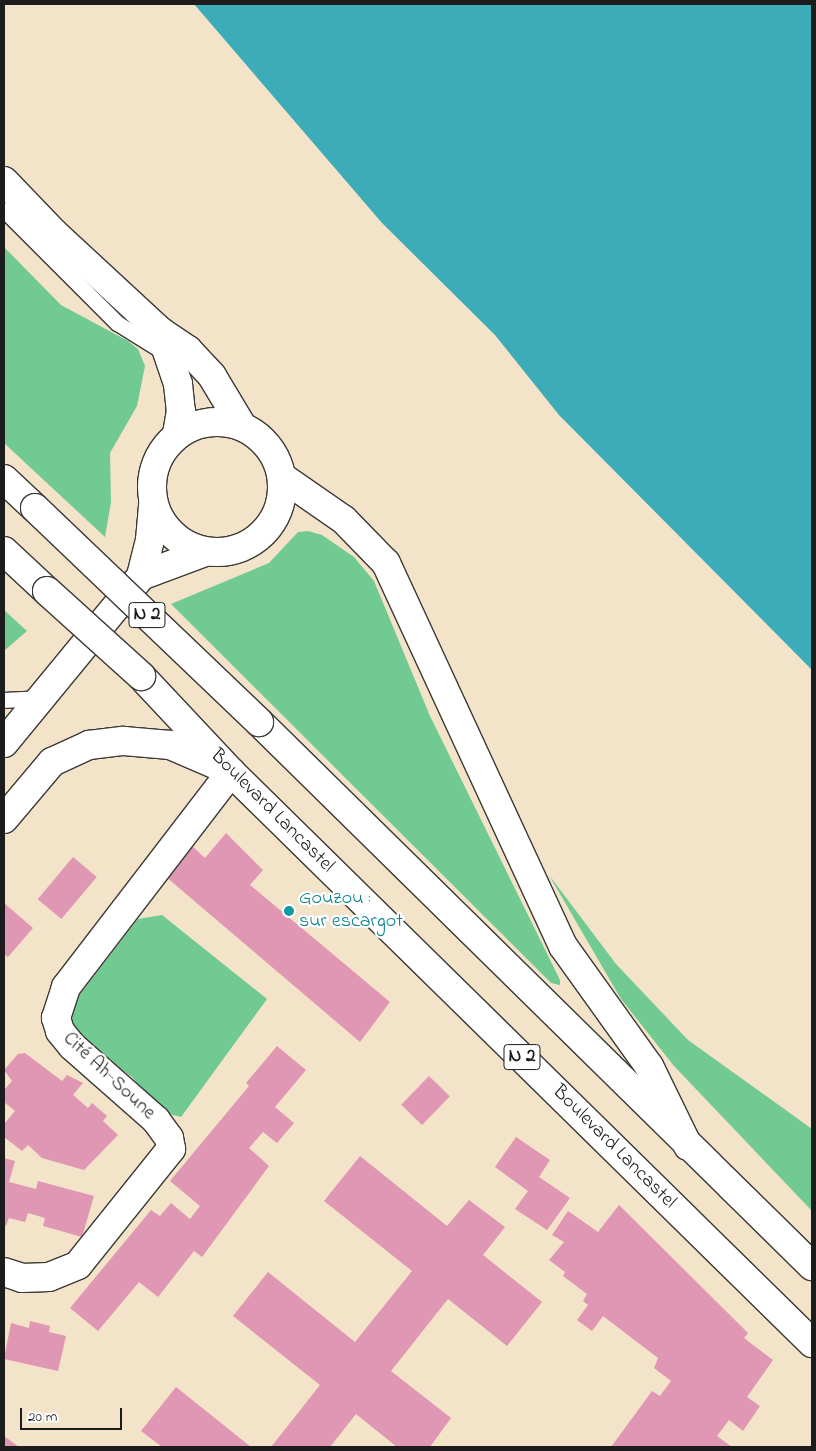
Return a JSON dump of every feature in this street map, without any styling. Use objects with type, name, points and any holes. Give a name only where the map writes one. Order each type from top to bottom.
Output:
[{"type":"main road","points":[[4,181],[164,343],[178,384],[181,411],[177,434],[155,464],[151,483],[153,502],[150,540],[141,576],[4,743]]},
{"type":"main road","points":[[164,343],[188,350],[212,376],[242,426]]},
{"type":"main road","points":[[153,502],[159,520],[171,535],[187,546],[205,552],[226,552],[246,546],[263,534],[276,518],[280,504],[282,477],[275,456],[261,438],[242,426],[220,421],[197,424],[177,434]]},
{"type":"main road","points":[[282,477],[344,520],[386,563],[563,946],[649,1066],[688,1146]]},
{"type":"main road","name":"N 2","points":[[4,479],[259,722],[812,1266]]},
{"type":"main road","name":"Boulevard Lancastel","points":[[4,551],[141,676],[231,772],[812,1342]]},
{"type":"main road","points":[[141,576],[205,552]]},
{"type":"main road","points":[[4,819],[52,762],[90,745],[124,741],[170,745],[231,772]]},
{"type":"main road","name":"Cité Ah-Soune","points":[[4,1272],[22,1278],[49,1277],[78,1265],[171,1149],[169,1138],[156,1120],[72,1046],[60,1031],[56,1018],[66,987],[231,772]]},
{"type":"lane","points":[[4,210],[117,323],[164,343]]},
{"type":"lane","points":[[4,700],[39,698]]},
{"type":"green space","points":[[4,247],[61,305],[128,341],[138,349],[145,366],[137,406],[110,453],[111,502],[105,537],[4,443]]},
{"type":"green space","points":[[308,531],[322,535],[354,557],[374,581],[430,716],[560,980],[560,985],[551,983],[171,604],[269,563],[298,532]]},
{"type":"green space","points":[[4,610],[27,631],[4,651]]},
{"type":"green space","points":[[549,875],[616,964],[688,1040],[812,1129],[812,1211],[674,1066],[621,999]]},
{"type":"green space","points":[[162,915],[267,999],[181,1117],[161,1112],[132,1077],[83,1042],[71,1021],[74,1002],[138,919]]},
{"type":"water","points":[[194,4],[812,4],[812,670],[559,415],[495,335],[382,223]]},
{"type":"building","points":[[226,833],[263,870],[250,885],[390,1002],[360,1042],[165,876],[192,846],[205,858]]},
{"type":"building","points":[[73,857],[97,877],[61,919],[38,899]]},
{"type":"building","points":[[4,903],[33,928],[8,957],[4,954]]},
{"type":"building","points":[[277,1046],[306,1070],[275,1107],[294,1123],[277,1143],[263,1132],[249,1148],[269,1166],[202,1257],[194,1251],[158,1297],[139,1282],[98,1331],[70,1308],[151,1210],[160,1216],[171,1203],[190,1219],[200,1206],[170,1181],[249,1086],[246,1083]]},
{"type":"building","points":[[25,1053],[62,1081],[67,1075],[83,1083],[73,1095],[88,1108],[92,1103],[107,1116],[103,1121],[118,1135],[84,1170],[42,1158],[28,1145],[22,1151],[4,1137],[4,1124],[15,1111],[4,1102],[4,1090],[12,1081],[4,1070],[18,1054]]},
{"type":"building","points":[[429,1076],[450,1096],[422,1125],[401,1105]]},
{"type":"building","points":[[516,1137],[550,1160],[539,1177],[570,1198],[547,1230],[515,1209],[528,1191],[495,1167]]},
{"type":"building","points":[[360,1156],[447,1226],[469,1200],[505,1227],[483,1255],[542,1302],[507,1346],[448,1299],[391,1371],[451,1418],[430,1447],[397,1447],[356,1414],[330,1447],[271,1447],[320,1385],[233,1316],[268,1272],[355,1342],[412,1271],[324,1201]]},
{"type":"building","points":[[4,1158],[15,1161],[9,1182],[36,1189],[38,1181],[94,1196],[82,1237],[43,1226],[45,1218],[28,1213],[25,1222],[9,1218],[6,1226],[4,1225]]},
{"type":"building","points":[[619,1205],[748,1333],[744,1338],[773,1360],[747,1397],[760,1406],[743,1431],[729,1420],[717,1436],[732,1447],[611,1447],[652,1391],[660,1396],[671,1381],[654,1368],[658,1358],[603,1316],[592,1331],[577,1320],[588,1305],[583,1301],[587,1294],[563,1276],[565,1272],[549,1260],[564,1242],[552,1235],[568,1211],[598,1232]]},
{"type":"building","points":[[30,1321],[50,1326],[49,1332],[66,1336],[58,1371],[4,1359],[11,1323],[29,1328]]},
{"type":"building","points":[[176,1387],[251,1447],[162,1447],[141,1431]]},
{"type":"building","points":[[4,1436],[19,1447],[4,1447]]},
{"type":"place","name":"Gouzou : sur escargot","points":[[289,911]]}]
